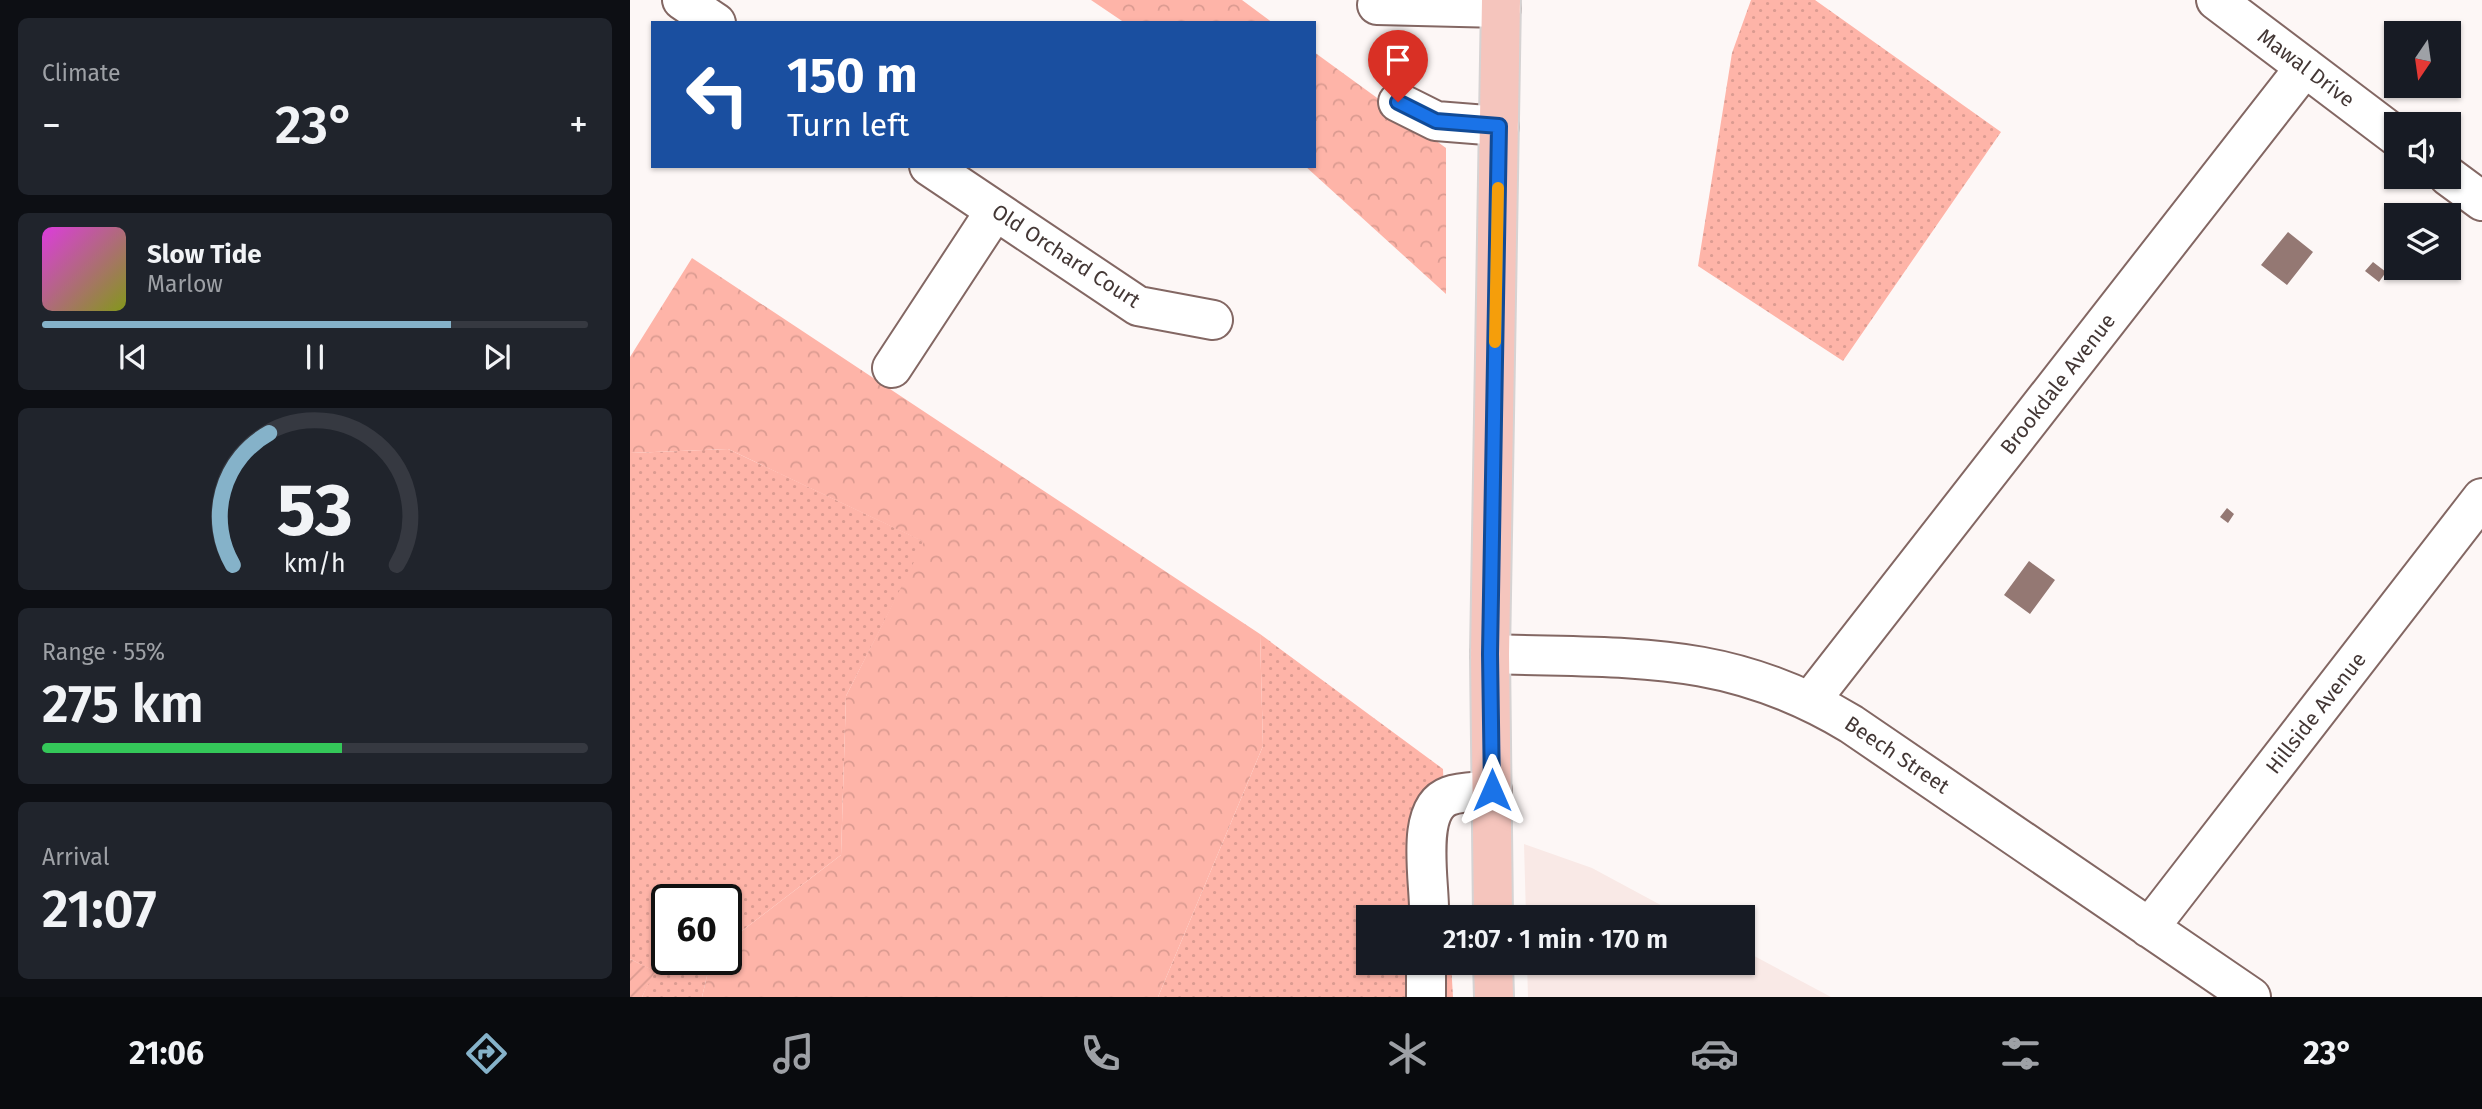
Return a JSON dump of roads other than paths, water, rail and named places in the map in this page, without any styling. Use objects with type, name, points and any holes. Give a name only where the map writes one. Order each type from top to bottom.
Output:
[{"type":"main road","points":[[1493,905],[1490,654],[1501,4]]},
{"type":"main road","points":[[1493,975],[1494,997]]},
{"type":"street","points":[[682,0],[713,21]]},
{"type":"street","name":"Mawal Drive","points":[[2216,0],[2384,127]]},
{"type":"street","points":[[1377,5],[1501,4]]},
{"type":"street","name":"Brookdale Avenue","points":[[1811,700],[2305,67]]},
{"type":"street","points":[[1398,102],[1436,121],[1499,126]]},
{"type":"street","name":"Old Orchard Court","points":[[932,168],[1138,306],[1213,320]]},
{"type":"street","points":[[2461,186],[2482,201]]},
{"type":"street","points":[[892,368],[995,211]]},
{"type":"street","name":"Hillside Avenue","points":[[2149,928],[2482,498]]},
{"type":"street","name":"Beech Street","points":[[1490,654],[1657,659],[1697,664],[1774,684],[1811,700],[1863,732],[2251,997]]},
{"type":"street","points":[[1429,905],[1426,841],[1427,824],[1432,814],[1448,796],[1492,790]]},
{"type":"street","points":[[1426,975],[1426,997]]}]
